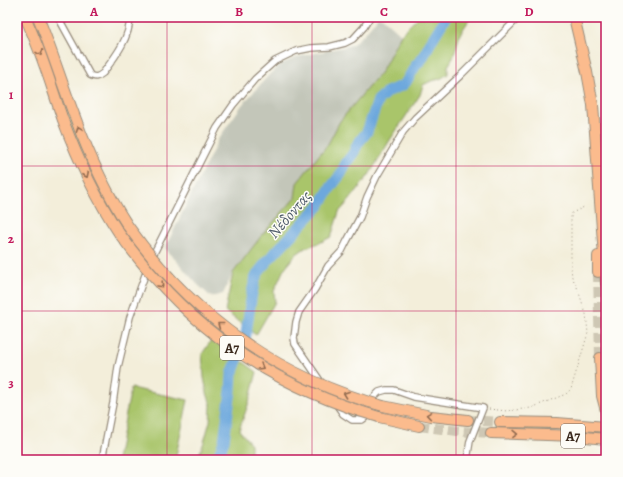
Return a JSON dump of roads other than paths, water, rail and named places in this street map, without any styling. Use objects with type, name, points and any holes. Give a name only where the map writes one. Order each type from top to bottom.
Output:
[{"type":"highway","name":"Α7","points":[[25,17],[35,39],[63,120],[83,169],[119,233],[142,264],[170,295],[196,320],[226,344],[257,365],[290,383],[330,401],[379,417],[418,426]]},
{"type":"highway","name":"Α7","points":[[38,17],[50,46],[74,115],[94,163],[112,199],[128,226],[150,255],[204,312],[233,335],[263,355],[334,390],[383,406],[430,416],[468,420]]},
{"type":"highway","points":[[575,19],[592,99],[606,284]]},
{"type":"highway","points":[[598,272],[600,196]]},
{"type":"highway","points":[[600,358],[602,396],[606,411]]},
{"type":"highway","name":"Α7","points":[[500,422],[540,422],[606,427]]},
{"type":"highway","name":"Α7","points":[[491,433],[539,434],[606,439]]},
{"type":"street","points":[[58,17],[90,75],[94,77],[103,73],[121,46],[130,23],[130,17]]},
{"type":"street","points":[[102,460],[113,404],[118,367],[130,317],[150,261],[217,128],[233,105],[255,79],[276,61],[296,51],[329,47],[345,43],[353,39],[364,27],[370,17]]},
{"type":"street","points":[[467,460],[470,441],[483,408],[414,397],[394,390],[386,390],[379,392],[373,398],[366,418],[362,420],[352,420],[343,414],[337,407],[306,357],[295,344],[294,338],[299,312],[316,289],[328,266],[342,251],[360,217],[377,176],[403,132],[415,118],[460,76],[519,17]]},
{"type":"waterway","name":"Νέδoντας","points":[[217,460],[224,441],[232,374],[245,340],[252,293],[258,273],[269,259],[319,206],[341,174],[358,143],[367,132],[378,100],[387,92],[403,85],[406,82],[416,65],[422,59],[446,17]]},
{"type":"tunnel","points":[[598,272],[600,358]]},
{"type":"tunnel","points":[[468,420],[500,422]]},
{"type":"tunnel","points":[[419,426],[457,431],[491,433]]}]
